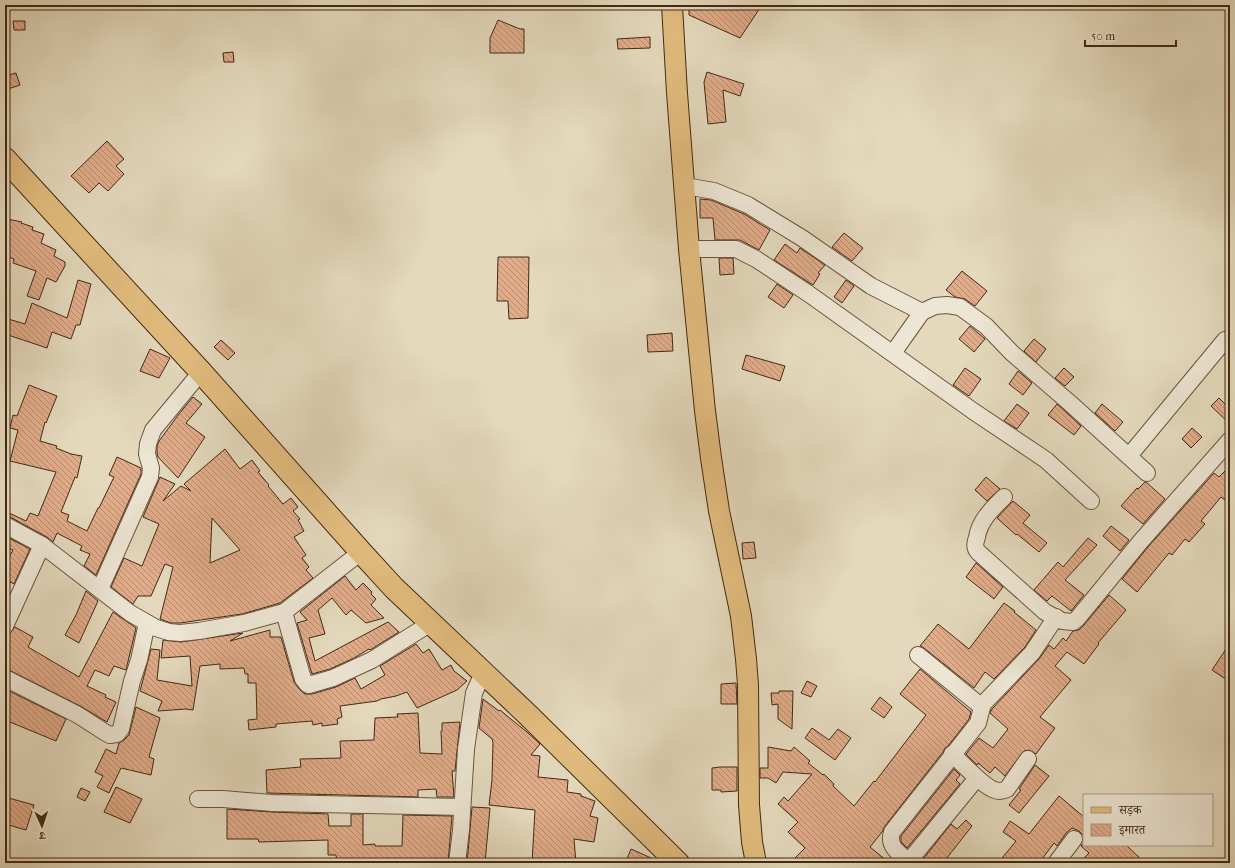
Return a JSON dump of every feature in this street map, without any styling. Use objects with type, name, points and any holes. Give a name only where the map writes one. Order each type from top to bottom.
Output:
[{"type":"highway","points":[[5,159],[201,372],[360,552],[394,588],[528,715],[678,863]]},
{"type":"main road","points":[[672,5],[689,249],[711,458],[719,511],[741,616],[748,686],[749,805],[752,842],[756,863]]},
{"type":"street","points":[[685,186],[714,191],[748,205],[802,238],[872,286],[922,312]]},
{"type":"street","points":[[689,249],[736,249],[744,252],[809,294],[973,411],[1046,460],[1091,501]]},
{"type":"street","points":[[893,353],[922,312],[935,306],[947,305],[960,307],[986,326],[1012,353],[1147,473]]},
{"type":"street","points":[[1129,456],[1225,340]]},
{"type":"street","points":[[100,589],[150,477],[151,468],[147,454],[148,444],[153,430],[201,372]]},
{"type":"street","points":[[1004,497],[982,521],[978,528],[975,548],[1045,612],[1056,618],[1073,622],[1141,541],[1230,440]]},
{"type":"street","points":[[5,525],[42,545],[130,613],[156,628],[169,632],[180,633],[244,623],[284,612],[360,552]]},
{"type":"street","points":[[5,626],[42,545]]},
{"type":"street","points":[[284,612],[303,679],[309,685],[333,678],[372,660],[431,623]]},
{"type":"street","points":[[977,778],[910,862],[892,847],[892,832],[952,754],[978,723],[982,707],[1032,653],[1056,618]]},
{"type":"street","points":[[5,678],[78,715],[106,733],[110,735],[116,734],[121,729],[147,623]]},
{"type":"street","points":[[918,655],[982,707]]},
{"type":"street","points":[[457,863],[466,749],[474,693],[483,673]]},
{"type":"street","points":[[952,754],[977,778],[994,790],[1002,791],[1007,789],[1028,759]]},
{"type":"street","points":[[198,799],[287,803],[462,807]]},
{"type":"street","points":[[1056,863],[1074,839]]},
{"type":"building","points":[[689,5],[762,5],[740,38],[689,15]]},
{"type":"building","points":[[498,20],[520,29],[524,29],[524,53],[490,53],[490,38]]},
{"type":"building","points":[[13,21],[25,21],[25,30],[14,30]]},
{"type":"building","points":[[650,37],[650,48],[618,49],[617,39]]},
{"type":"building","points":[[233,52],[234,62],[224,62],[223,53]]},
{"type":"building","points":[[707,72],[744,84],[740,96],[723,90],[726,122],[708,124],[704,82]]},
{"type":"building","points":[[16,73],[20,85],[5,90],[5,76]]},
{"type":"building","points":[[107,141],[124,159],[116,166],[124,174],[108,191],[99,183],[89,193],[71,176]]},
{"type":"building","points":[[700,199],[711,200],[744,214],[770,230],[759,250],[740,240],[715,240],[713,218],[700,218]]},
{"type":"building","points":[[7,219],[22,222],[21,223],[33,227],[32,230],[44,234],[41,243],[56,250],[54,256],[65,262],[65,266],[56,282],[47,278],[39,300],[27,296],[36,271],[13,263],[14,259],[5,256],[5,231]]},
{"type":"building","points":[[844,233],[863,248],[852,261],[832,247]]},
{"type":"building","points":[[785,244],[797,253],[800,248],[825,265],[818,273],[820,274],[813,285],[774,260]]},
{"type":"building","points":[[498,257],[529,257],[528,318],[509,319],[508,301],[497,301]]},
{"type":"building","points":[[719,258],[733,258],[734,274],[720,275]]},
{"type":"building","points":[[962,271],[987,291],[975,306],[965,299],[955,297],[946,290]]},
{"type":"building","points":[[78,280],[91,284],[80,325],[76,325],[71,339],[52,332],[47,348],[5,334],[5,318],[25,324],[32,303],[67,318]]},
{"type":"building","points":[[846,280],[854,286],[842,303],[834,297]]},
{"type":"building","points":[[777,284],[793,295],[784,308],[768,297]]},
{"type":"building","points":[[970,326],[985,339],[974,352],[959,339]]},
{"type":"building","points":[[672,333],[673,351],[648,352],[647,335]]},
{"type":"building","points":[[1034,339],[1046,349],[1036,362],[1024,351]]},
{"type":"building","points":[[221,340],[235,353],[228,360],[214,347]]},
{"type":"building","points":[[150,349],[170,358],[159,378],[140,371]]},
{"type":"building","points":[[746,355],[785,366],[780,381],[742,369]]},
{"type":"building","points":[[965,368],[981,379],[969,396],[953,385]]},
{"type":"building","points":[[1064,368],[1074,377],[1065,386],[1055,378]]},
{"type":"building","points":[[1018,371],[1032,383],[1023,395],[1009,384]]},
{"type":"building","points":[[29,385],[57,396],[46,423],[45,422],[40,441],[57,446],[56,448],[71,454],[82,456],[77,478],[75,477],[61,512],[69,515],[67,521],[87,531],[114,477],[109,475],[117,457],[141,468],[141,474],[96,575],[84,566],[90,554],[80,550],[82,546],[57,533],[53,542],[47,537],[10,517],[5,516],[5,511],[26,521],[30,513],[38,516],[56,472],[10,461],[18,430],[10,428],[13,415],[17,416]]},
{"type":"building","points":[[193,397],[202,404],[186,423],[205,437],[178,478],[158,457],[157,446],[159,441]]},
{"type":"building","points":[[1219,398],[1230,409],[1230,424],[1211,406]]},
{"type":"building","points":[[1017,404],[1029,413],[1017,429],[1004,421]]},
{"type":"building","points":[[1057,404],[1081,426],[1074,435],[1048,415]]},
{"type":"building","points":[[1102,404],[1123,422],[1115,431],[1095,413]]},
{"type":"building","points":[[1192,428],[1202,437],[1191,448],[1182,439]]},
{"type":"building","points":[[225,449],[240,469],[252,460],[260,471],[258,472],[283,504],[291,498],[298,507],[293,511],[300,519],[298,520],[304,531],[294,537],[306,555],[302,558],[309,567],[306,570],[313,578],[280,603],[242,614],[171,623],[160,619],[173,567],[165,564],[151,596],[138,596],[133,604],[111,587],[124,558],[142,566],[159,524],[143,517],[160,477],[175,484],[163,501],[181,486],[191,491],[184,484]],"holes":[[[212,518],[240,550],[210,563]]]},
{"type":"building","points":[[1230,466],[1230,504],[1221,497],[1201,521],[1205,524],[1189,542],[1185,539],[1172,555],[1169,553],[1137,592],[1122,579],[1148,547],[1214,473],[1219,477]]},
{"type":"building","points":[[986,477],[1000,489],[987,501],[975,490]]},
{"type":"building","points":[[1145,482],[1165,499],[1143,524],[1121,506],[1137,488],[1138,489]]},
{"type":"building","points":[[1013,501],[1030,515],[1023,523],[1047,543],[1039,552],[1017,534],[1016,535],[997,518]]},
{"type":"building","points":[[1111,526],[1129,540],[1120,551],[1103,536]]},
{"type":"building","points":[[5,536],[30,549],[14,584],[5,579],[5,564],[13,550],[5,547]]},
{"type":"building","points":[[1088,538],[1097,545],[1065,580],[1084,595],[1071,611],[1052,596],[1047,601],[1034,590],[1058,562],[1063,567]]},
{"type":"building","points":[[754,542],[756,558],[743,559],[742,543]]},
{"type":"building","points":[[976,563],[1003,587],[994,599],[966,577]]},
{"type":"building","points":[[345,576],[356,590],[363,583],[372,592],[371,594],[376,599],[371,605],[384,618],[366,623],[351,610],[346,615],[332,598],[318,610],[325,634],[309,638],[315,661],[388,622],[399,632],[354,658],[330,669],[312,674],[297,623],[307,620],[300,612]]},
{"type":"building","points":[[86,591],[98,601],[79,643],[65,635],[76,615]]},
{"type":"building","points":[[1109,595],[1126,610],[1098,643],[1099,644],[1084,664],[1067,652],[1055,666],[1071,680],[1040,717],[1055,728],[1036,754],[1029,750],[1024,751],[1005,776],[995,767],[990,773],[978,763],[977,765],[966,754],[979,738],[993,748],[1008,729],[990,713],[992,709],[1039,659],[1049,645],[1054,649],[1063,638],[1066,641],[1073,631],[1079,630],[1084,625]]},
{"type":"building","points":[[1004,603],[1036,630],[1025,647],[994,679],[985,672],[974,688],[920,646],[938,624],[969,649]]},
{"type":"building","points":[[113,612],[136,628],[126,670],[114,666],[109,676],[95,670],[87,686],[106,695],[105,697],[116,702],[107,722],[82,707],[5,669],[5,639],[15,627],[33,637],[28,647],[79,677]]},
{"type":"building","points":[[270,630],[270,637],[281,637],[294,682],[305,694],[312,694],[336,687],[355,678],[361,689],[385,675],[380,666],[416,644],[423,653],[429,649],[442,670],[451,665],[454,671],[467,681],[457,690],[417,708],[407,692],[377,701],[340,706],[342,717],[337,719],[338,724],[322,726],[322,723],[313,725],[312,721],[276,724],[276,727],[249,730],[248,720],[257,719],[256,683],[248,683],[248,674],[245,674],[244,668],[220,669],[220,664],[200,666],[193,710],[158,711],[162,701],[140,691],[151,649],[160,650],[157,680],[192,686],[190,656],[161,658],[163,640],[181,642],[243,633],[230,641]]},
{"type":"building","points":[[1230,643],[1230,682],[1212,670]]},
{"type":"building","points":[[920,669],[971,712],[969,719],[945,748],[870,847],[887,861],[890,858],[896,863],[790,863],[805,848],[788,832],[798,822],[778,804],[784,797],[788,801],[812,774],[783,772],[776,783],[768,778],[760,778],[760,768],[768,768],[768,747],[791,751],[794,747],[810,761],[808,763],[823,775],[824,774],[834,784],[833,786],[854,806],[874,781],[875,782],[926,715],[900,694]]},
{"type":"building","points":[[807,681],[817,686],[811,697],[801,693]]},
{"type":"building","points":[[736,683],[737,704],[721,704],[721,684]]},
{"type":"building","points":[[5,689],[66,719],[56,741],[5,720]]},
{"type":"building","points":[[779,691],[793,691],[792,729],[778,719],[778,704],[772,705],[771,693],[779,693]]},
{"type":"building","points":[[880,697],[892,707],[884,718],[871,709]]},
{"type":"building","points":[[483,699],[499,711],[500,710],[540,744],[531,755],[540,756],[538,777],[568,780],[567,792],[581,794],[581,796],[595,801],[590,816],[598,818],[594,842],[574,839],[576,863],[532,863],[535,810],[489,805],[492,780],[493,742],[492,739],[479,728]]},
{"type":"building","points":[[136,707],[160,718],[149,757],[154,759],[151,775],[121,768],[109,793],[97,787],[103,776],[95,772],[106,749],[116,754],[119,743],[129,735]]},
{"type":"building","points":[[418,713],[420,753],[442,754],[442,723],[460,722],[455,771],[452,771],[454,797],[437,797],[436,789],[418,790],[418,797],[267,793],[266,770],[301,767],[300,759],[341,758],[340,741],[374,740],[375,718],[398,717],[397,714]]},
{"type":"building","points":[[812,728],[829,740],[838,729],[851,738],[835,760],[805,738]]},
{"type":"building","points":[[1035,765],[1049,776],[1019,813],[1009,805],[1021,790],[1019,789]]},
{"type":"building","points":[[737,767],[737,791],[721,792],[721,790],[712,790],[712,768]]},
{"type":"building","points":[[954,769],[960,775],[956,780],[960,784],[907,848],[901,842],[901,836]]},
{"type":"building","points":[[116,787],[142,799],[130,823],[104,812]]},
{"type":"building","points":[[81,788],[90,792],[85,801],[77,797]]},
{"type":"building","points":[[1059,796],[1083,816],[1083,835],[1079,831],[1072,828],[1066,833],[1057,846],[1054,843],[1039,863],[998,863],[1016,841],[1003,832],[1010,821],[1029,834]]},
{"type":"building","points":[[5,797],[34,805],[26,830],[5,824]]},
{"type":"building","points":[[472,807],[490,808],[485,863],[467,863]]},
{"type":"building","points":[[227,809],[328,814],[329,826],[351,826],[351,814],[363,814],[363,845],[375,844],[375,846],[402,846],[403,815],[452,816],[448,863],[337,863],[336,855],[328,855],[328,840],[259,842],[258,839],[227,839]]},
{"type":"building","points":[[966,820],[972,826],[943,863],[920,863],[951,824],[957,829]]},
{"type":"building","points":[[1081,846],[1127,846],[1145,863],[1079,863],[1089,853]]},
{"type":"building","points":[[631,849],[658,861],[660,863],[625,863]]}]
